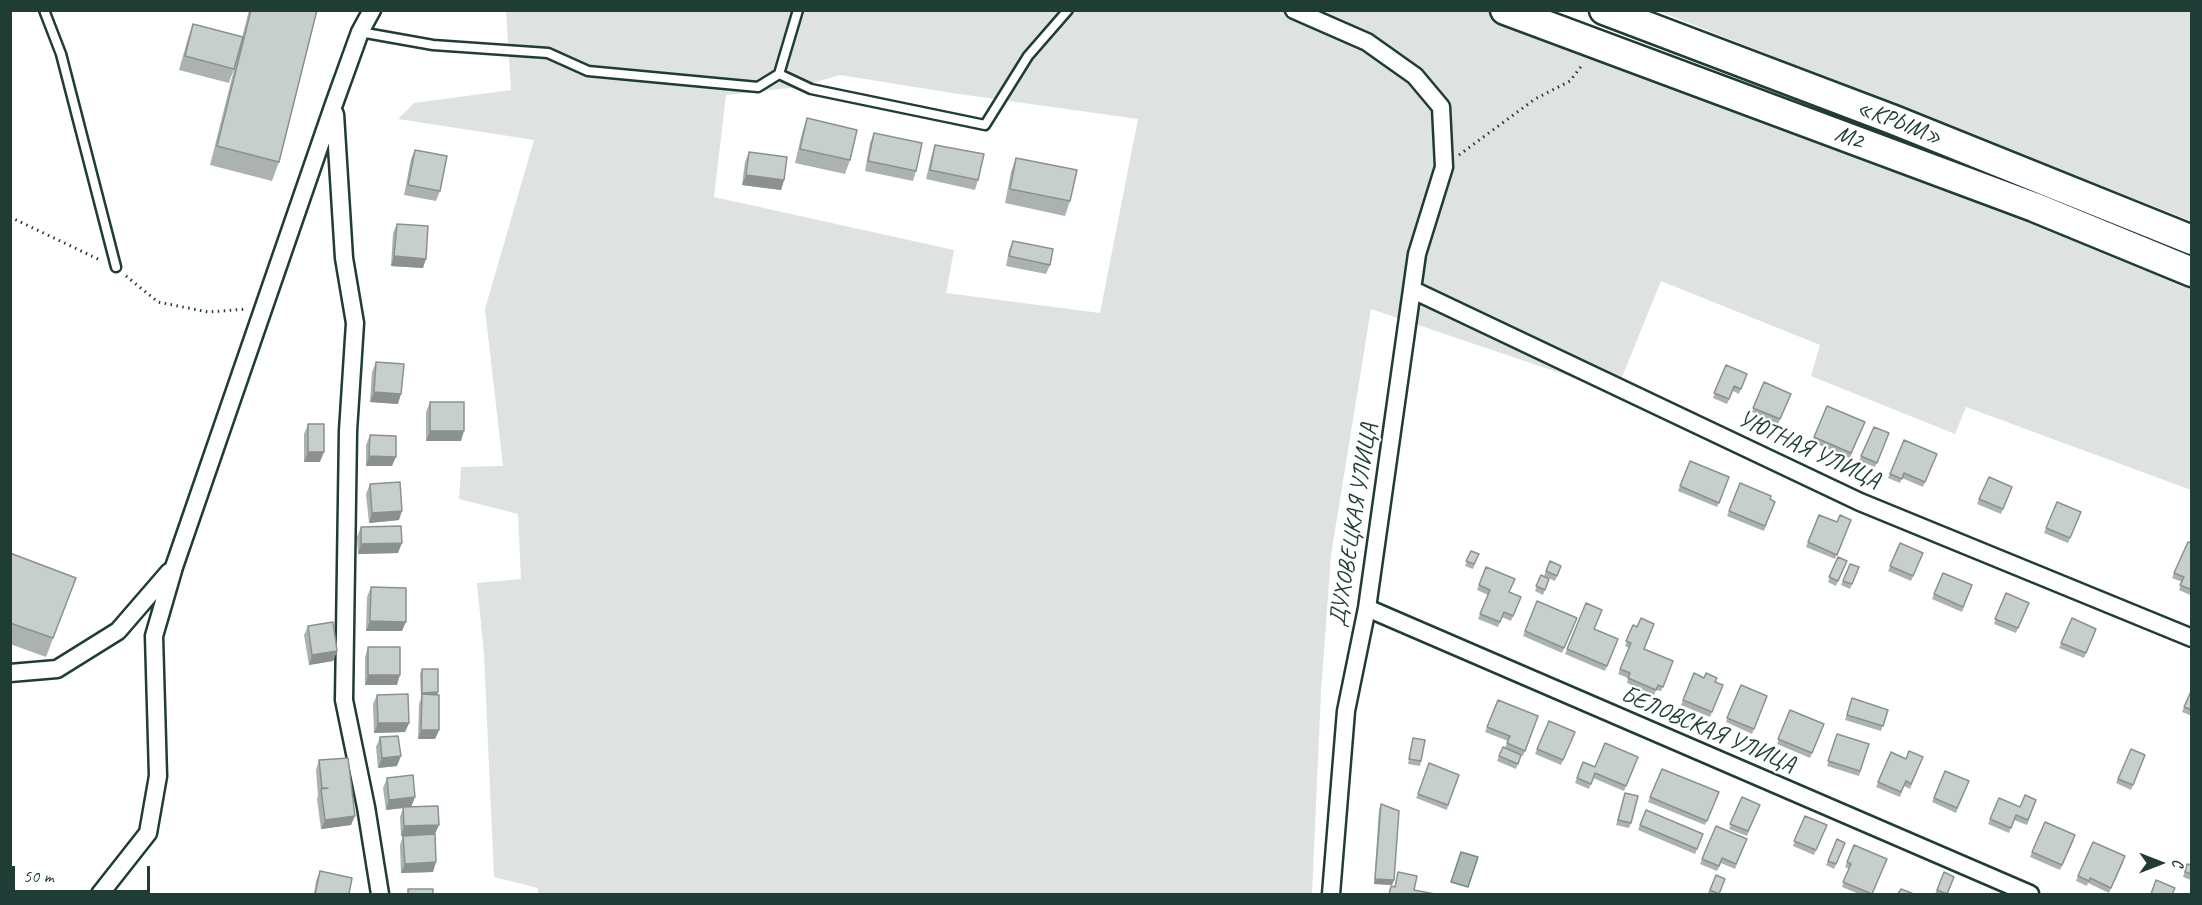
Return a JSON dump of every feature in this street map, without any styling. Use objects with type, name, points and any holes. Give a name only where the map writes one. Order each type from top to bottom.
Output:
[{"type":"highway","name":"М2","points":[[1505,10],[2034,207],[2192,272]]},
{"type":"highway","name":"«КРЫМ»","points":[[1604,10],[1894,120],[2192,240]]},
{"type":"street","points":[[100,894],[148,834],[158,776],[154,636],[174,567],[334,104],[360,32],[372,10]]},
{"type":"street","name":"ДУХОВЕЦКАЯ УЛИЦА","points":[[1294,10],[1367,42],[1415,76],[1441,107],[1443,166],[1418,254],[1367,608],[1346,711],[1331,894]]},
{"type":"street","points":[[334,104],[344,258],[355,323],[348,431],[344,700],[366,807],[380,894]]},
{"type":"street","name":"УЮТНАЯ УЛИЦА","points":[[1413,290],[1860,502],[2192,638]]},
{"type":"street","points":[[10,674],[57,669],[118,631],[174,567]]},
{"type":"street","name":"БЕЛОВСКАЯ УЛИЦА","points":[[1367,608],[2030,894]]},
{"type":"lane","points":[[44,10],[60,54],[116,267]]},
{"type":"lane","points":[[360,32],[433,45],[548,53],[588,71],[758,87],[779,74],[798,10]]},
{"type":"lane","points":[[779,74],[812,89],[985,125],[1028,56],[1068,10]]},
{"type":"path","points":[[1443,166],[1535,99],[1570,81],[1597,45]]},
{"type":"path","points":[[10,217],[116,267],[158,303],[208,312],[263,308]]},
{"type":"shaded area","points":[[506,11],[1515,11],[2191,270],[2191,490],[1966,407],[1955,434],[1811,376],[1820,345],[1661,281],[1616,392],[1371,309],[1331,555],[1321,692],[1312,894],[538,894],[538,888],[494,877],[484,655],[477,583],[521,579],[518,514],[459,499],[461,467],[503,466],[485,309],[534,140],[398,119],[414,103],[511,90]],"holes":[[[840,75],[1138,119],[1100,313],[946,293],[954,250],[714,197],[726,95],[799,87]]]},
{"type":"shaded area","points":[[1658,11],[2191,11],[2191,221]]},
{"type":"shaded area","points":[[1461,852],[1478,857],[1468,887],[1451,882]]},
{"type":"building","points":[[251,10],[317,10],[279,162],[217,146]]},
{"type":"building","points":[[193,24],[243,37],[234,69],[185,56]]},
{"type":"building","points":[[807,118],[857,130],[850,160],[800,149]]},
{"type":"building","points":[[874,133],[922,143],[916,171],[868,161]]},
{"type":"building","points":[[935,145],[984,154],[978,180],[930,170]]},
{"type":"building","points":[[415,150],[447,156],[440,191],[408,185]]},
{"type":"building","points":[[749,152],[787,157],[784,180],[746,175]]},
{"type":"building","points":[[1016,158],[1077,170],[1070,201],[1010,189]]},
{"type":"building","points":[[397,224],[428,226],[426,259],[394,256]]},
{"type":"building","points":[[1013,241],[1053,249],[1050,265],[1009,256]]},
{"type":"building","points":[[376,362],[404,364],[401,394],[374,392]]},
{"type":"building","points":[[1726,365],[1747,374],[1741,389],[1734,386],[1729,399],[1714,393]]},
{"type":"building","points":[[1764,382],[1791,394],[1780,419],[1753,408]]},
{"type":"building","points":[[430,402],[464,402],[464,431],[430,431]]},
{"type":"building","points":[[1827,406],[1865,422],[1851,453],[1814,437]]},
{"type":"building","points":[[308,424],[324,424],[324,452],[308,452]]},
{"type":"building","points":[[1874,427],[1889,433],[1877,463],[1861,456]]},
{"type":"building","points":[[370,435],[396,436],[396,457],[369,456]]},
{"type":"building","points":[[1904,440],[1937,454],[1925,482],[1904,473],[1902,479],[1890,474]]},
{"type":"building","points":[[1690,461],[1729,477],[1719,503],[1680,486]]},
{"type":"building","points":[[1989,477],[2012,487],[2003,509],[1979,499]]},
{"type":"building","points":[[400,482],[402,511],[372,513],[370,484]]},
{"type":"building","points":[[1740,483],[1771,496],[1770,499],[1775,502],[1765,526],[1729,511]]},
{"type":"building","points":[[2057,502],[2081,512],[2070,538],[2046,528]]},
{"type":"building","points":[[1819,515],[1837,522],[1840,515],[1851,520],[1837,555],[1808,542]]},
{"type":"building","points":[[401,526],[402,543],[361,544],[361,527]]},
{"type":"building","points":[[2188,542],[2192,543],[2192,590],[2180,585],[2184,577],[2174,573]]},
{"type":"building","points":[[1900,543],[1923,553],[1913,576],[1890,566]]},
{"type":"building","points":[[1471,551],[1479,554],[1474,564],[1466,561]]},
{"type":"building","points":[[10,553],[76,578],[53,638],[10,623]]},
{"type":"building","points":[[1838,557],[1847,561],[1838,581],[1829,577]]},
{"type":"building","points":[[1550,561],[1561,566],[1557,576],[1546,571]]},
{"type":"building","points":[[1850,564],[1859,567],[1852,584],[1843,581]]},
{"type":"building","points":[[1486,567],[1515,579],[1509,592],[1521,597],[1513,616],[1504,612],[1500,622],[1480,614],[1490,590],[1479,585]]},
{"type":"building","points":[[1943,573],[1972,585],[1963,607],[1934,594]]},
{"type":"building","points":[[1541,575],[1549,579],[1545,590],[1536,586]]},
{"type":"building","points":[[371,587],[406,588],[406,622],[370,621]]},
{"type":"building","points":[[2006,593],[2029,603],[2018,628],[1995,619]]},
{"type":"building","points":[[1537,601],[1577,618],[1564,648],[1525,631]]},
{"type":"building","points":[[1586,603],[1602,610],[1594,629],[1618,639],[1607,666],[1567,649]]},
{"type":"building","points":[[1641,618],[1654,624],[1644,649],[1673,661],[1663,687],[1658,685],[1656,690],[1628,678],[1630,673],[1620,669],[1631,643],[1626,641],[1633,625],[1637,627]]},
{"type":"building","points":[[2072,618],[2096,629],[2086,653],[2061,643]]},
{"type":"building","points":[[333,622],[337,651],[312,655],[308,626]]},
{"type":"building","points":[[368,647],[400,647],[400,675],[368,675]]},
{"type":"building","points":[[422,669],[438,669],[438,692],[422,693]]},
{"type":"building","points":[[1694,673],[1704,678],[1706,673],[1717,678],[1715,682],[1723,685],[1712,712],[1683,700]]},
{"type":"building","points":[[1741,685],[1767,696],[1754,729],[1727,718]]},
{"type":"building","points":[[2192,689],[2192,710],[2184,707]]},
{"type":"building","points":[[408,694],[409,723],[378,723],[377,695]]},
{"type":"building","points":[[422,694],[439,695],[439,730],[421,730]]},
{"type":"building","points":[[1852,698],[1888,710],[1883,726],[1847,715]]},
{"type":"building","points":[[1498,700],[1538,716],[1525,751],[1507,743],[1510,736],[1487,727]]},
{"type":"building","points":[[1790,710],[1824,724],[1812,753],[1778,739]]},
{"type":"building","points":[[1549,721],[1575,732],[1563,760],[1537,749]]},
{"type":"building","points":[[1837,734],[1869,744],[1860,771],[1828,761]]},
{"type":"building","points":[[398,736],[401,756],[382,758],[380,737]]},
{"type":"building","points":[[1413,738],[1425,740],[1421,761],[1409,759]]},
{"type":"building","points":[[1605,743],[1638,757],[1626,786],[1595,773],[1591,784],[1577,778],[1583,762],[1595,767]]},
{"type":"building","points":[[1503,747],[1521,755],[1518,764],[1499,756]]},
{"type":"building","points":[[2131,749],[2145,755],[2133,785],[2118,779]]},
{"type":"building","points":[[1909,751],[1923,757],[1911,784],[1906,781],[1901,792],[1878,782],[1891,752],[1906,759]]},
{"type":"building","points":[[348,758],[355,816],[325,820],[321,789],[328,788],[322,788],[319,760]]},
{"type":"building","points":[[1429,763],[1459,775],[1448,805],[1418,794]]},
{"type":"building","points":[[1662,769],[1719,792],[1707,821],[1650,797]]},
{"type":"building","points":[[1945,771],[1969,781],[1957,808],[1934,798]]},
{"type":"building","points":[[413,775],[415,797],[389,800],[387,778]]},
{"type":"building","points":[[1625,793],[1638,796],[1631,823],[1618,820]]},
{"type":"building","points":[[2025,795],[2036,800],[2028,820],[2016,815],[2011,828],[1990,819],[1999,798],[2020,807]]},
{"type":"building","points":[[1742,797],[1760,805],[1748,831],[1730,824]]},
{"type":"building","points":[[1381,804],[1399,811],[1394,880],[1375,879]]},
{"type":"building","points":[[438,806],[439,825],[404,826],[403,807]]},
{"type":"building","points":[[1646,810],[1703,834],[1697,849],[1640,825]]},
{"type":"building","points":[[1805,816],[1827,825],[1816,850],[1794,841]]},
{"type":"building","points":[[2045,822],[2075,835],[2062,865],[2032,852]]},
{"type":"building","points":[[1716,826],[1747,839],[1736,864],[1722,858],[1719,866],[1702,859]]},
{"type":"building","points":[[435,834],[436,862],[405,864],[403,836]]},
{"type":"building","points":[[1837,839],[1845,843],[1836,864],[1828,861]]},
{"type":"building","points":[[2093,842],[2125,856],[2111,888],[2090,878],[2089,881],[2078,876]]},
{"type":"building","points":[[1854,845],[1887,859],[1872,894],[1843,882],[1851,864],[1847,862]]},
{"type":"building","points":[[2187,864],[2192,865],[2192,874],[2185,872]]},
{"type":"building","points":[[320,871],[352,878],[349,894],[315,894]]},
{"type":"building","points":[[1398,872],[1417,876],[1414,890],[1435,894],[1389,894],[1391,886],[1395,887]]},
{"type":"building","points":[[1944,872],[1954,877],[1947,894],[1937,890]]},
{"type":"building","points":[[1716,875],[1725,879],[1719,894],[1710,890]]},
{"type":"building","points":[[2156,880],[2175,888],[2172,894],[2151,894]]},
{"type":"building","points":[[408,889],[433,889],[433,894],[408,894]]},
{"type":"building","points":[[1901,889],[1914,894],[1898,894]]}]
